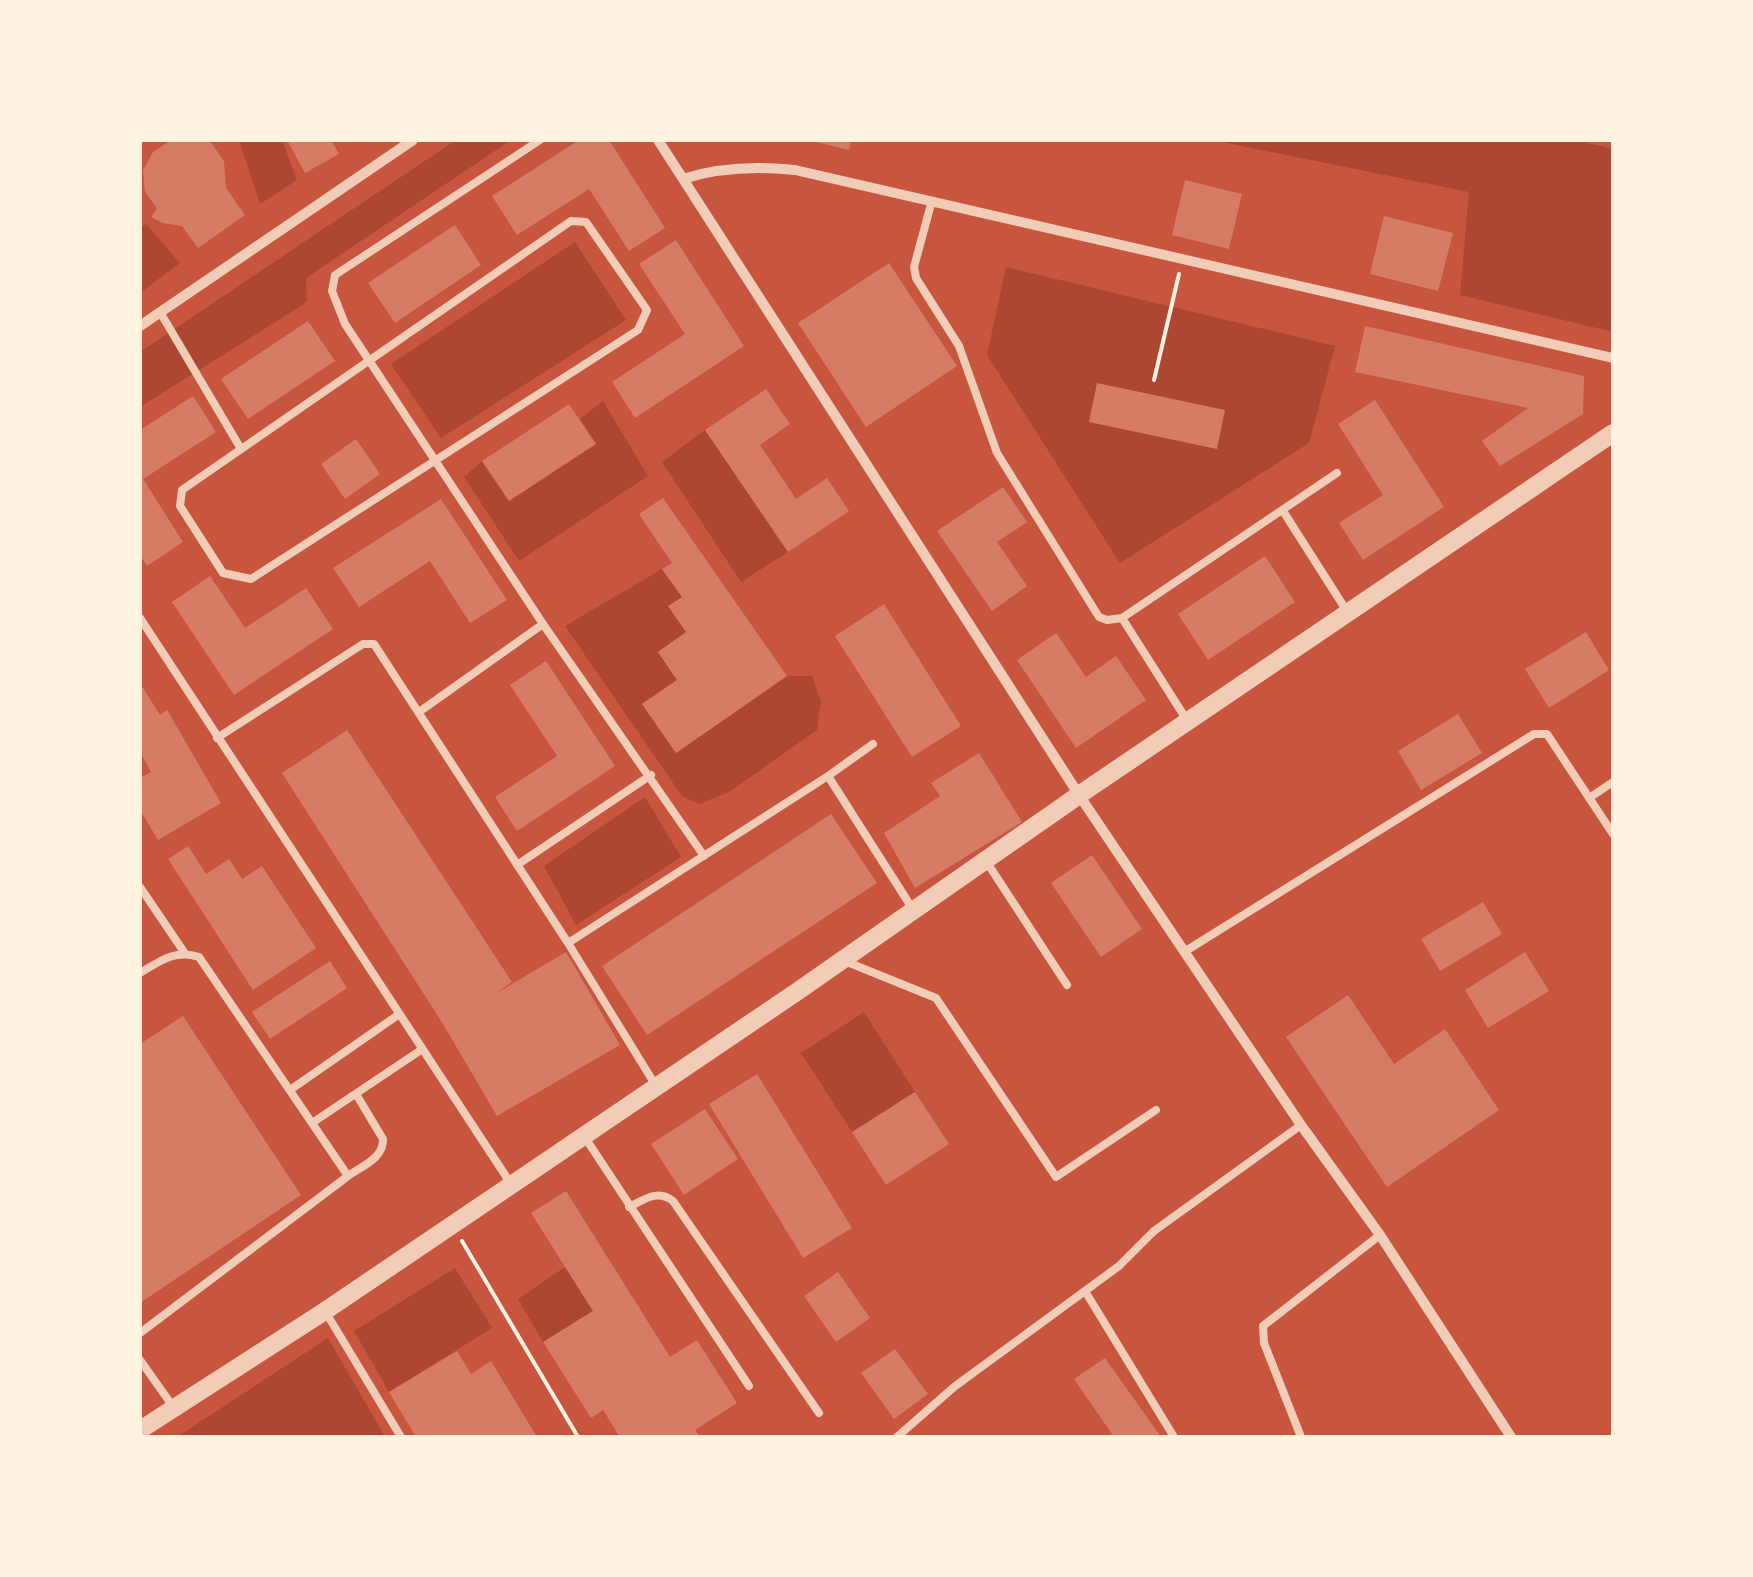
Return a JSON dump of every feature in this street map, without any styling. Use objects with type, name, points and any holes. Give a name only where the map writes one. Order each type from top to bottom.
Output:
[{"type":"street","points":[[140,326],[413,140]]},
{"type":"street","points":[[658,140],[1079,794],[1301,1125],[1380,1235],[1511,1437]]},
{"type":"street","points":[[682,179],[707,171],[760,166],[794,170],[1613,358]]},
{"type":"street","points":[[140,1430],[584,1136],[1079,794],[1613,434]]},
{"type":"lane","points":[[540,140],[335,275],[332,291],[345,324],[435,461],[704,856]]},
{"type":"lane","points":[[931,204],[914,267],[916,278],[959,346],[998,453],[1099,617],[1122,618],[1337,473]]},
{"type":"lane","points":[[571,221],[586,222],[647,310],[638,330],[251,578],[223,573],[180,506],[182,490],[368,358],[571,221]]},
{"type":"lane","points":[[160,312],[240,448]]},
{"type":"lane","points":[[1283,511],[1348,614]]},
{"type":"lane","points":[[140,618],[511,1184]]},
{"type":"lane","points":[[1122,618],[1188,722]]},
{"type":"lane","points":[[419,712],[543,624]]},
{"type":"lane","points":[[216,738],[363,644],[374,644],[656,1086]]},
{"type":"lane","points":[[1184,952],[1534,734],[1547,734],[1613,834]]},
{"type":"lane","points":[[568,943],[873,744]]},
{"type":"lane","points":[[518,865],[651,775]]},
{"type":"lane","points":[[828,776],[914,911]]},
{"type":"lane","points":[[1590,798],[1613,782]]},
{"type":"lane","points":[[986,861],[1067,985]]},
{"type":"lane","points":[[140,887],[184,952]]},
{"type":"lane","points":[[140,974],[169,956],[184,952],[199,957],[348,1176]]},
{"type":"lane","points":[[843,960],[936,998],[1056,1178],[1156,1110]]},
{"type":"lane","points":[[290,1090],[398,1015]]},
{"type":"lane","points":[[312,1123],[421,1050]]},
{"type":"lane","points":[[140,1333],[380,1153],[382,1139],[356,1094]]},
{"type":"lane","points":[[897,1437],[954,1387],[1118,1266],[1154,1231],[1301,1125]]},
{"type":"lane","points":[[584,1136],[749,1386]]},
{"type":"lane","points":[[630,1207],[656,1195],[665,1195],[673,1202],[819,1412]]},
{"type":"lane","points":[[1302,1437],[1264,1343],[1264,1326],[1380,1235]]},
{"type":"lane","points":[[1085,1291],[1174,1437]]},
{"type":"lane","points":[[325,1310],[398,1433],[385,1437]]},
{"type":"lane","points":[[140,1360],[174,1408]]},
{"type":"path","points":[[1154,380],[1182,260]]},
{"type":"path","points":[[452,1224],[578,1437]]},
{"type":"shaded area","points":[[239,140],[282,140],[297,180],[260,204]]},
{"type":"shaded area","points":[[456,140],[511,140],[306,278],[307,302],[140,407],[140,352]]},
{"type":"shaded area","points":[[1212,140],[1575,140],[1613,149],[1613,332],[1460,295],[1469,192]]},
{"type":"shaded area","points":[[146,224],[180,263],[140,293],[140,228]]},
{"type":"shaded area","points":[[575,242],[626,320],[441,438],[391,364]]},
{"type":"shaded area","points":[[1006,267],[1335,346],[1309,443],[1120,563],[987,355]]},
{"type":"shaded area","points":[[603,401],[648,476],[519,561],[464,477],[482,461],[509,501],[595,444],[580,419]]},
{"type":"shaded area","points":[[705,430],[788,552],[741,582],[662,462]]},
{"type":"shaded area","points":[[662,569],[682,597],[669,607],[686,632],[658,652],[677,680],[642,704],[676,753],[787,676],[812,676],[821,701],[817,730],[729,792],[699,804],[682,796],[565,626]]},
{"type":"shaded area","points":[[645,797],[681,857],[576,925],[544,866]]},
{"type":"shaded area","points":[[864,1012],[915,1092],[852,1132],[801,1053]]},
{"type":"shaded area","points":[[565,1267],[593,1311],[543,1342],[518,1299]]},
{"type":"shaded area","points":[[455,1268],[492,1328],[389,1392],[354,1331]]},
{"type":"shaded area","points":[[328,1338],[385,1437],[177,1437]]},
{"type":"building","points":[[171,140],[209,140],[224,161],[226,188],[245,215],[198,248],[182,226],[151,217],[157,208],[145,192],[143,170],[153,152]]},
{"type":"building","points":[[287,140],[331,140],[339,154],[305,173]]},
{"type":"building","points":[[579,140],[609,140],[665,228],[629,251],[589,189],[517,235],[492,196]]},
{"type":"building","points":[[808,140],[851,140],[849,150]]},
{"type":"building","points":[[1185,180],[1242,194],[1229,249],[1172,235]]},
{"type":"building","points":[[1384,216],[1453,233],[1438,291],[1370,274]]},
{"type":"building","points":[[455,225],[481,265],[395,323],[368,283]]},
{"type":"building","points":[[676,240],[744,346],[635,418],[612,382],[685,334],[639,264]]},
{"type":"building","points":[[889,263],[957,366],[866,427],[798,323]]},
{"type":"building","points":[[308,321],[335,361],[248,419],[221,379]]},
{"type":"building","points":[[1365,326],[1584,376],[1583,414],[1500,466],[1482,441],[1528,408],[1355,372]]},
{"type":"building","points":[[1097,383],[1225,410],[1217,449],[1089,422]]},
{"type":"building","points":[[766,389],[790,424],[760,445],[796,499],[827,478],[849,511],[788,552],[705,430]]},
{"type":"building","points":[[193,396],[216,432],[143,479],[183,542],[147,566],[140,555],[140,430]]},
{"type":"building","points":[[1375,400],[1444,507],[1363,560],[1339,523],[1383,495],[1338,424]]},
{"type":"building","points":[[569,404],[596,444],[509,501],[482,461]]},
{"type":"building","points":[[356,439],[380,474],[345,499],[321,464]]},
{"type":"building","points":[[1003,487],[1027,522],[997,542],[1027,586],[992,611],[937,531]]},
{"type":"building","points":[[663,498],[787,676],[676,753],[642,704],[677,680],[658,652],[686,632],[668,606],[682,597],[662,569],[672,563],[639,514]]},
{"type":"building","points":[[441,499],[507,600],[470,623],[430,561],[359,607],[333,568]]},
{"type":"building","points":[[1265,556],[1295,602],[1208,660],[1178,614]]},
{"type":"building","points":[[210,576],[245,628],[306,588],[333,629],[234,695],[172,602]]},
{"type":"building","points":[[884,604],[961,726],[912,757],[835,636]]},
{"type":"building","points":[[1586,632],[1609,670],[1549,708],[1525,669]]},
{"type":"building","points":[[1056,633],[1086,677],[1116,656],[1146,700],[1076,748],[1017,660]]},
{"type":"building","points":[[546,661],[615,766],[517,831],[495,797],[557,756],[510,685]]},
{"type":"building","points":[[140,683],[160,715],[167,710],[221,803],[158,840],[140,810],[140,778],[151,772],[140,752]]},
{"type":"building","points":[[1458,714],[1482,753],[1421,790],[1398,751]]},
{"type":"building","points":[[347,730],[512,982],[495,994],[566,952],[620,1045],[497,1116],[443,1024],[282,773]]},
{"type":"building","points":[[979,753],[1022,822],[915,888],[884,833],[940,796],[931,783]]},
{"type":"building","points":[[831,814],[877,883],[647,1035],[602,966]]},
{"type":"building","points":[[188,846],[206,874],[229,859],[242,879],[262,866],[316,948],[253,990],[168,859]]},
{"type":"building","points":[[1092,855],[1142,929],[1101,957],[1051,883]]},
{"type":"building","points":[[1483,902],[1502,934],[1440,971],[1421,939]]},
{"type":"building","points":[[1525,952],[1549,991],[1488,1028],[1465,990]]},
{"type":"building","points":[[330,961],[347,988],[270,1039],[252,1012]]},
{"type":"building","points":[[1348,995],[1394,1064],[1445,1029],[1499,1110],[1387,1187],[1286,1037]]},
{"type":"building","points":[[183,1016],[301,1195],[140,1303],[140,1044]]},
{"type":"building","points":[[757,1074],[852,1228],[803,1258],[709,1104]]},
{"type":"building","points":[[915,1092],[949,1144],[886,1185],[852,1132]]},
{"type":"building","points":[[705,1109],[738,1159],[684,1195],[651,1144]]},
{"type":"building","points":[[566,1191],[670,1357],[697,1340],[737,1403],[695,1430],[700,1437],[620,1437],[603,1410],[591,1418],[543,1342],[593,1311],[531,1213]]},
{"type":"building","points":[[838,1272],[870,1318],[836,1342],[804,1296]]},
{"type":"building","points":[[895,1349],[928,1394],[894,1419],[861,1373]]},
{"type":"building","points":[[457,1351],[471,1374],[491,1361],[537,1437],[416,1437],[389,1392]]},
{"type":"building","points":[[1105,1358],[1161,1437],[1109,1437],[1112,1434],[1074,1379]]}]
